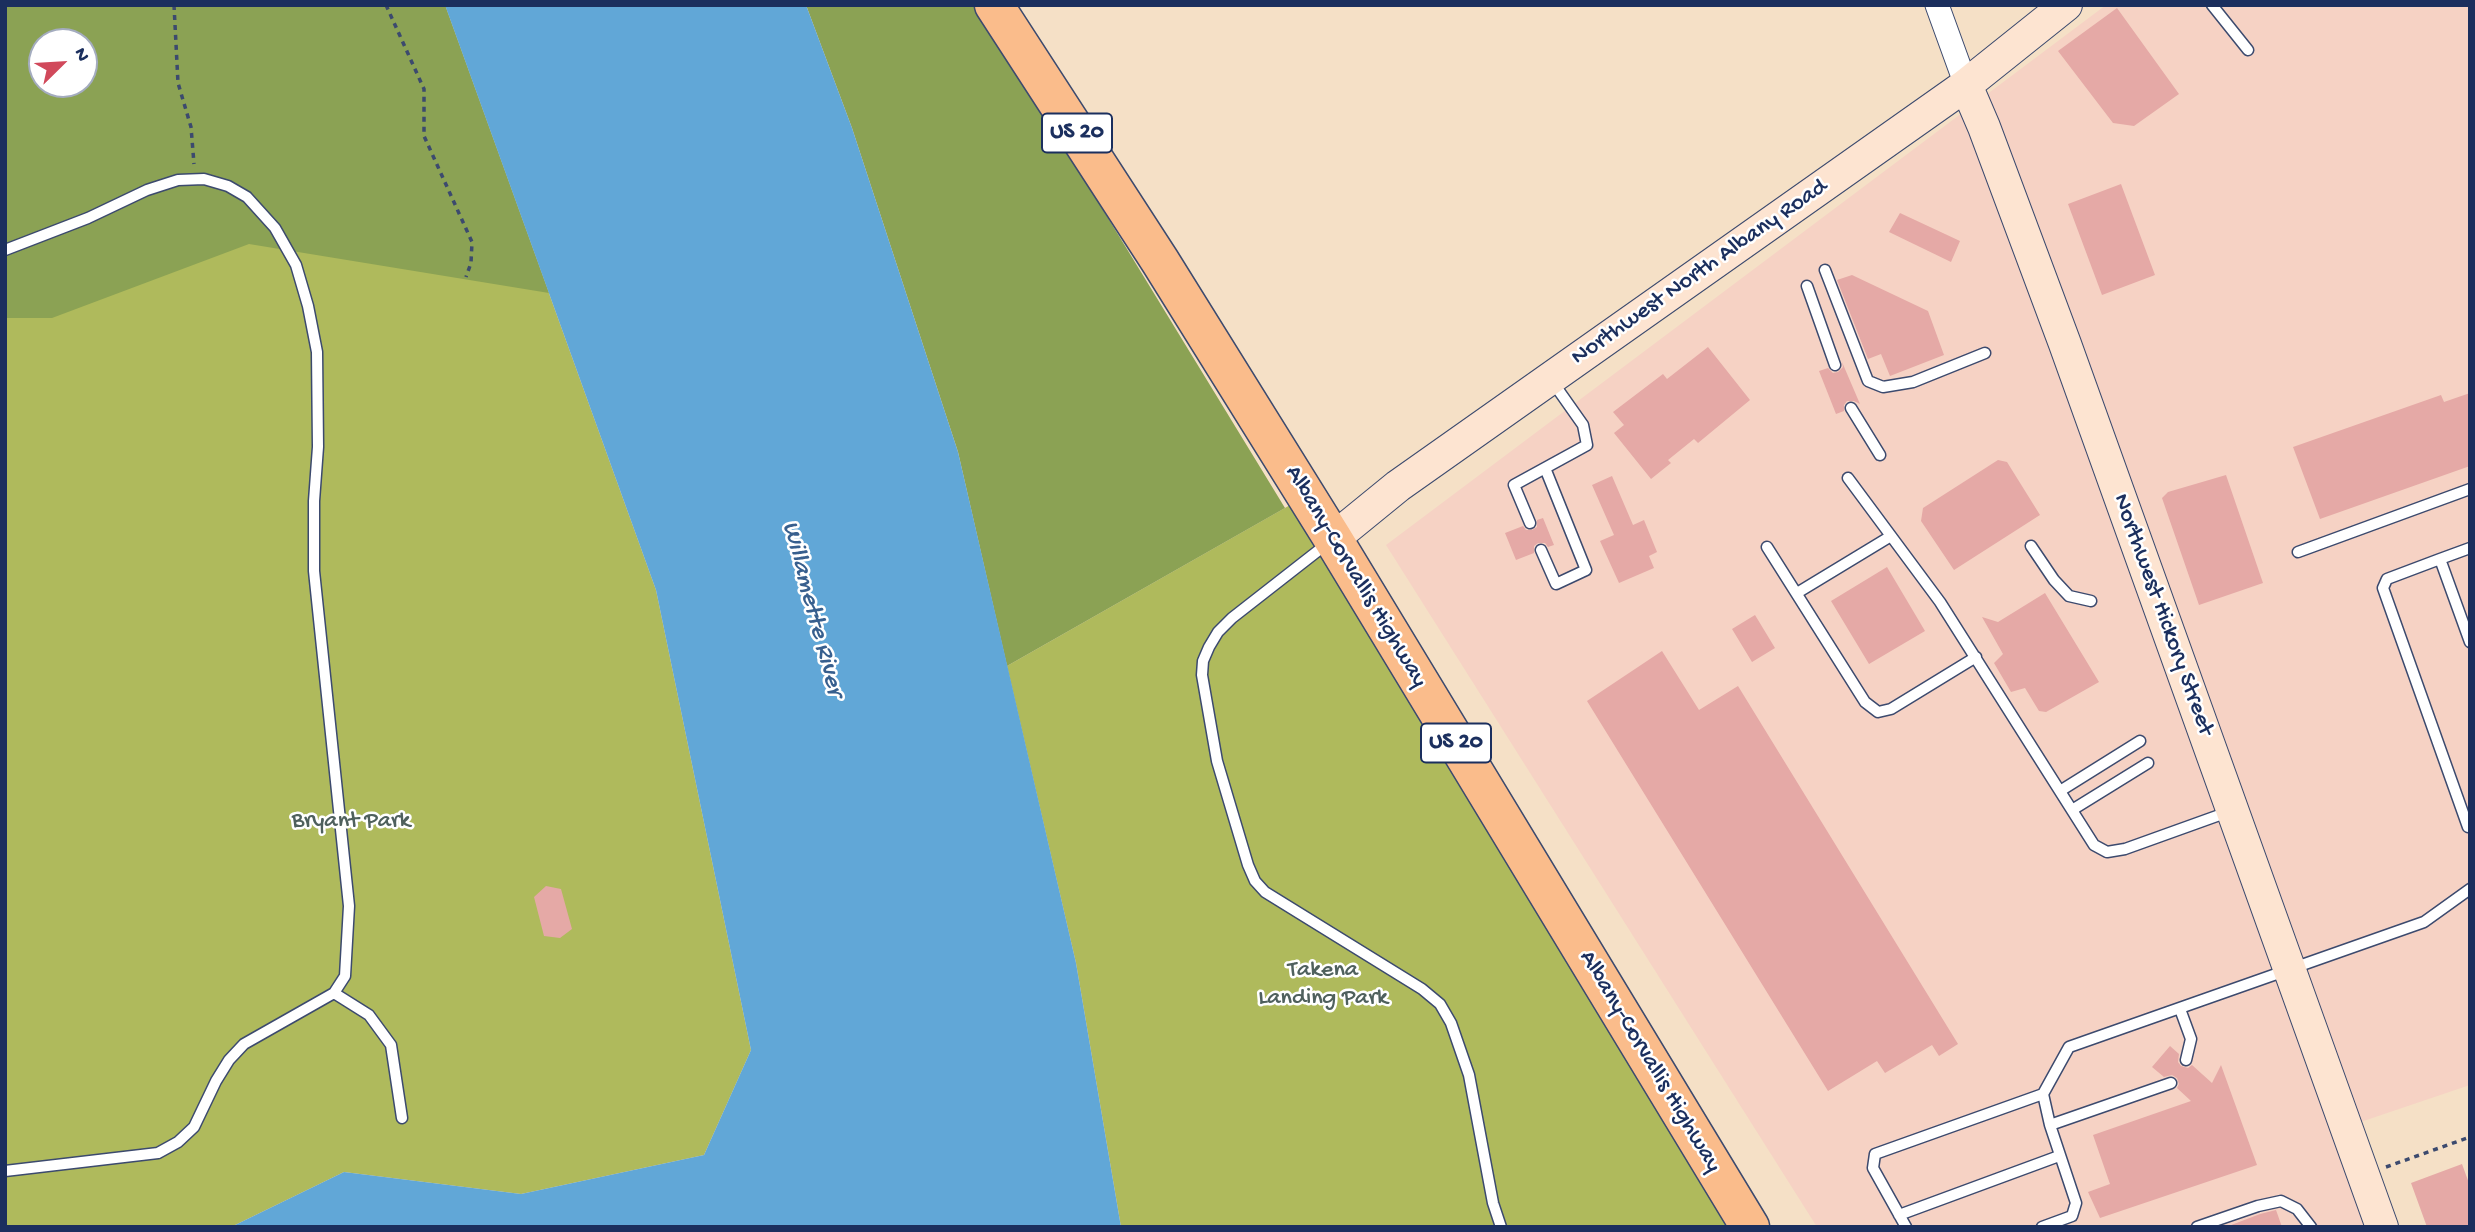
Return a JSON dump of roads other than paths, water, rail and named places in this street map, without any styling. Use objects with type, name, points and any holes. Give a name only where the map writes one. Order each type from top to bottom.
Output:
[{"type":"highway","name":"Albany-Corvallis Highway","points":[[994,5],[1160,261],[1333,539],[1750,1227]]},
{"type":"street","name":"Northwest Hickory Street","points":[[1937,5],[2026,239],[2382,1227]]},
{"type":"street","name":"Northwest North Albany Road","points":[[1333,539],[1398,486],[1966,85],[2066,5]]},
{"type":"lane","points":[[2212,5],[2248,50]]},
{"type":"lane","points":[[5,250],[88,218],[147,190],[178,180],[204,179],[228,186],[247,197],[275,228],[296,265],[317,352],[318,447],[314,501],[314,571],[349,906],[345,976],[334,993],[244,1044],[229,1060],[216,1081],[194,1127],[178,1142],[158,1153],[5,1171]]},
{"type":"lane","points":[[1825,270],[1868,382],[1882,387],[1913,382],[1985,353]]},
{"type":"lane","points":[[1807,286],[1835,365]]},
{"type":"lane","points":[[1530,523],[1514,485],[1587,445],[1583,425],[1550,379]]},
{"type":"lane","points":[[1851,408],[1880,455]]},
{"type":"lane","points":[[1541,550],[1556,584],[1586,570],[1545,468]]},
{"type":"lane","points":[[1848,478],[1940,602],[2094,845],[2108,852],[2125,849],[2233,810]]},
{"type":"lane","points":[[2298,552],[2470,489]]},
{"type":"lane","points":[[1797,593],[1891,536]]},
{"type":"lane","points":[[1333,539],[1232,618],[1218,632],[1209,647],[1203,661],[1202,675],[1217,761],[1248,865],[1255,881],[1265,892],[1422,989],[1440,1004],[1451,1023],[1469,1075],[1493,1203],[1501,1227]]},
{"type":"lane","points":[[1767,547],[1865,702],[1878,712],[1891,709],[1976,657]]},
{"type":"lane","points":[[2031,547],[2069,596],[2091,601]]},
{"type":"lane","points":[[2469,828],[2383,588],[2387,579],[2470,548]]},
{"type":"lane","points":[[2440,559],[2470,642]]},
{"type":"lane","points":[[2060,792],[2140,741]]},
{"type":"lane","points":[[2072,810],[2148,763]]},
{"type":"lane","points":[[1906,1227],[1873,1168],[1875,1154],[2043,1094],[2069,1047],[2424,922],[2470,889]]},
{"type":"lane","points":[[334,993],[369,1015],[391,1045],[402,1118]]},
{"type":"lane","points":[[2180,1009],[2191,1039],[2186,1060]]},
{"type":"lane","points":[[2050,1125],[2171,1083]]},
{"type":"lane","points":[[2042,1227],[2072,1216],[2076,1203],[2059,1156],[2043,1094]]},
{"type":"lane","points":[[1899,1214],[2059,1156]]},
{"type":"lane","points":[[2197,1227],[2281,1201],[2297,1209],[2311,1227]]},
{"type":"water","name":"Willamette River","points":[[445,5],[806,5],[852,128],[958,452],[1076,963],[1121,1227],[231,1227],[344,1172],[521,1194],[704,1155],[751,1050],[656,590]]},
{"type":"park label","name":"Bryant Park","points":[[351,822]]},
{"type":"park label","name":"Takena Landing Park","points":[[1323,985]]}]
